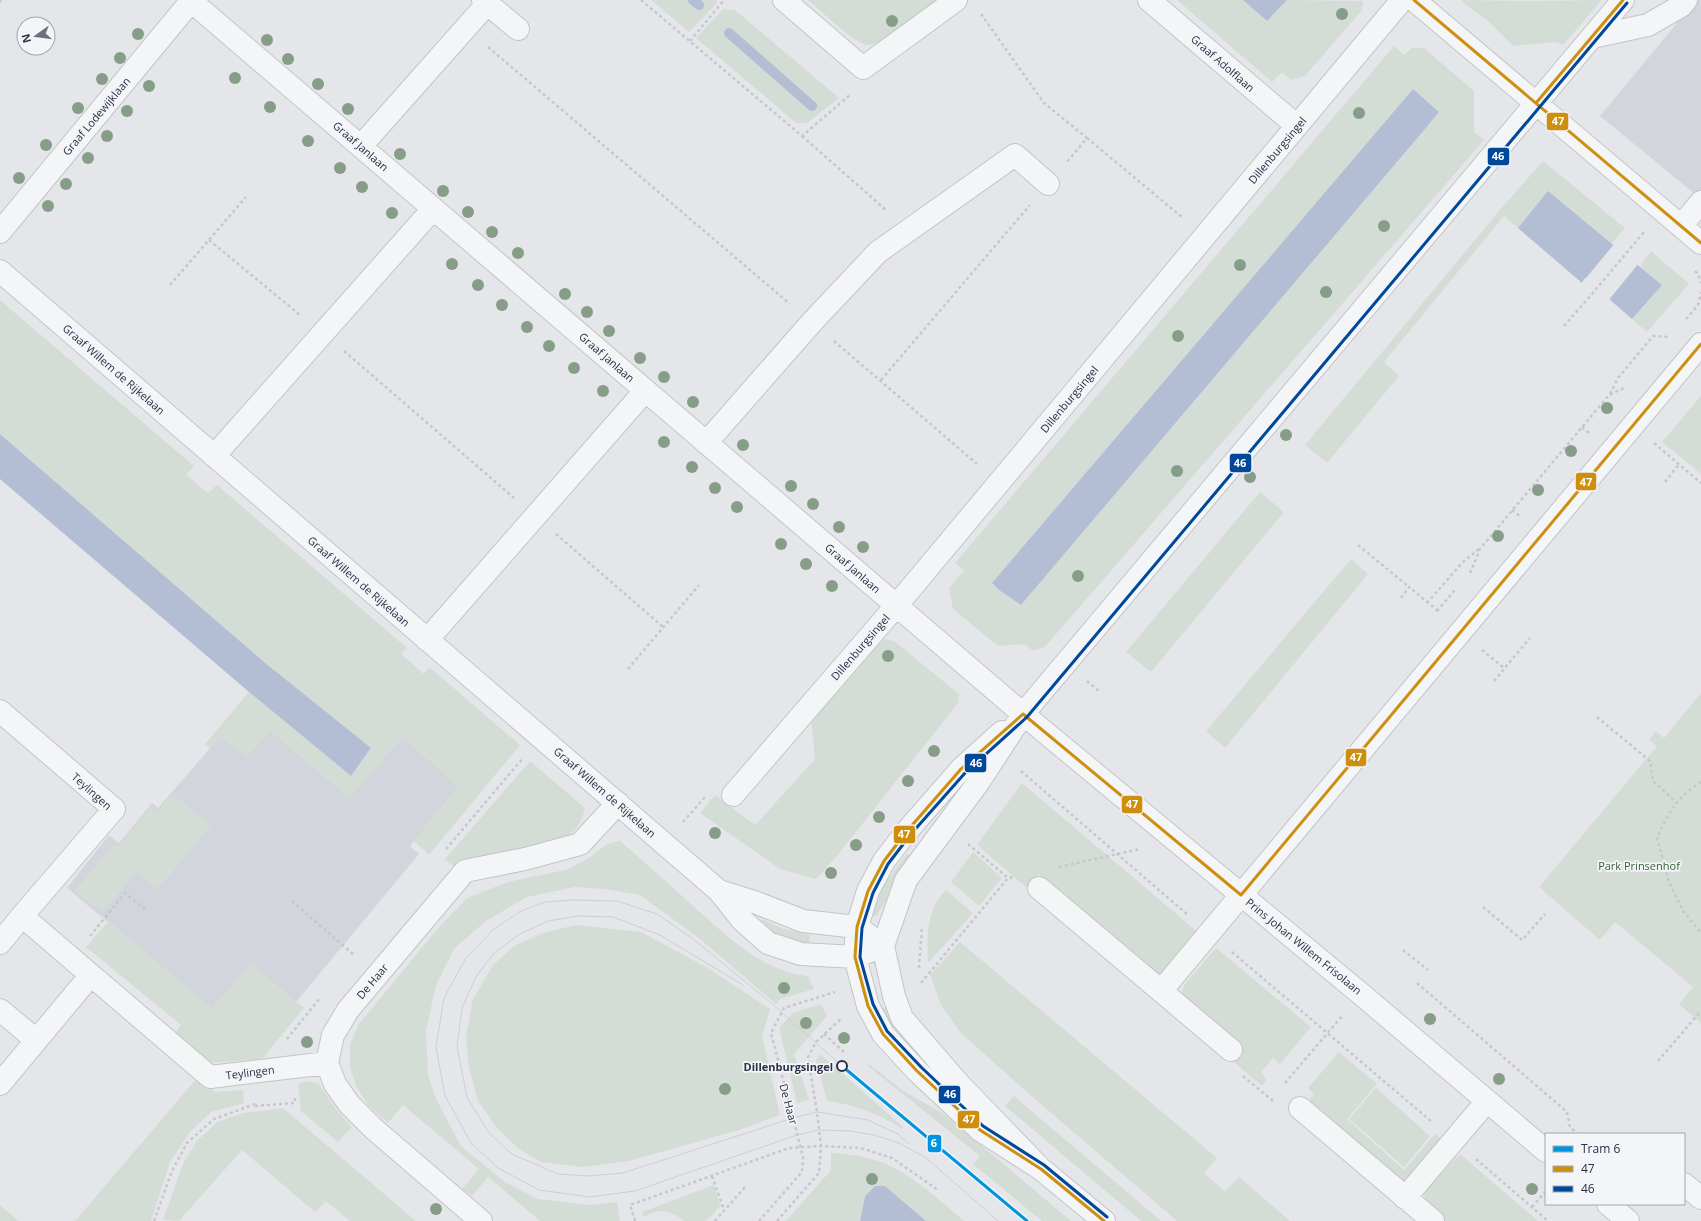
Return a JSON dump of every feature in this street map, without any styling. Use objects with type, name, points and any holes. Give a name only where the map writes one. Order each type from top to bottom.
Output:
[{"type":"street","name":"Graaf Janlaan","points":[[191,0],[1023,714]]},
{"type":"street","name":"Graaf Lodewijklaan","points":[[0,232],[191,0]]},
{"type":"street","points":[[784,0],[864,68],[956,0]]},
{"type":"street","name":"Graaf Adolflaan","points":[[1149,0],[1297,126]]},
{"type":"street","name":"Dillenburgsingel","points":[[733,795],[896,606],[1402,0]]},
{"type":"street","points":[[1414,0],[1701,243]]},
{"type":"street","points":[[1104,1221],[1041,1169],[958,1083],[902,1018],[894,996],[883,946],[906,880],[978,783],[1023,714],[1623,0]]},
{"type":"street","points":[[1592,37],[1648,25],[1681,6],[1686,0]]},
{"type":"street","points":[[361,146],[466,28],[485,2],[518,29]]},
{"type":"street","points":[[706,443],[812,322],[878,252],[1015,155],[1048,184]]},
{"type":"street","points":[[1681,226],[1701,202]]},
{"type":"street","points":[[214,456],[433,209]]},
{"type":"street","name":"Graaf Willem de Rijkelaan","points":[[0,271],[719,890],[742,920],[768,943],[801,954],[854,957],[883,946]]},
{"type":"street","points":[[1162,991],[1701,344]]},
{"type":"street","points":[[427,640],[646,391]]},
{"type":"street","name":"Teylingen","points":[[0,711],[114,809],[0,943]]},
{"type":"street","points":[[1023,714],[961,769],[907,831],[884,861],[868,891],[857,927],[854,957],[868,1006],[883,1034],[929,1082],[980,1130],[1041,1169]]},
{"type":"street","name":"Prins Johan Willem Frisolaan","points":[[1023,714],[1361,994],[1545,1150]]},
{"type":"street","name":"De Haar","points":[[327,1063],[333,1035],[348,1010],[465,871],[525,859],[580,844],[618,803]]},
{"type":"street","points":[[1039,888],[1231,1050]]},
{"type":"street","name":"Graaf Willem de Rijkelaan","points":[[719,890],[803,921],[857,927],[883,946]]},
{"type":"street","name":"Teylingen","points":[[22,916],[71,960],[210,1077],[327,1063]]},
{"type":"street","points":[[0,1084],[90,976]]},
{"type":"street","points":[[0,1010],[36,1040]]},
{"type":"street","points":[[327,1063],[335,1084],[349,1104],[374,1129],[481,1221]]},
{"type":"street","points":[[1405,1198],[1486,1101]]},
{"type":"street","points":[[1300,1108],[1433,1221]]},
{"type":"street","points":[[1685,1185],[1701,1198]]},
{"type":"street","points":[[1609,1205],[1628,1221]]},
{"type":"path","points":[[641,0],[802,136],[909,230]]},
{"type":"path","points":[[690,41],[724,0]]},
{"type":"path","points":[[466,28],[881,380],[999,483]]},
{"type":"path","points":[[802,136],[852,93],[864,68]]},
{"type":"path","points":[[1087,138],[1205,237]]},
{"type":"path","points":[[170,285],[246,197]]},
{"type":"path","points":[[1564,326],[1634,245],[1645,230]]},
{"type":"path","points":[[209,240],[322,333],[663,627]]},
{"type":"path","points":[[1684,321],[1698,305],[1701,292]]},
{"type":"path","points":[[1427,603],[1463,562],[1480,549],[1609,395],[1618,378],[1653,336],[1671,337]]},
{"type":"path","points":[[1609,395],[1628,386]]},
{"type":"path","points":[[1634,426],[1701,483]]},
{"type":"path","points":[[1665,482],[1678,464]]},
{"type":"path","points":[[1358,545],[1409,587]]},
{"type":"path","points":[[1472,571],[1480,549]]},
{"type":"path","points":[[628,669],[699,584]]},
{"type":"path","points":[[1437,611],[1440,608]]},
{"type":"path","points":[[1494,681],[1530,638]]},
{"type":"path","points":[[1597,717],[1650,761],[1653,781],[1676,804]]},
{"type":"path","points":[[1021,765],[1021,772],[1548,1221]]},
{"type":"path","points":[[1701,782],[1686,791],[1668,813],[1656,838],[1669,882],[1684,911],[1701,933]]},
{"type":"path","points":[[964,850],[973,838]]},
{"type":"path","points":[[1055,868],[1176,841]]},
{"type":"path","points":[[918,980],[917,987],[1008,878],[1016,876]]},
{"type":"path","points":[[71,960],[125,893],[145,909]]},
{"type":"path","points":[[292,901],[354,955]]},
{"type":"path","points":[[1483,907],[1522,940],[1545,914]]},
{"type":"path","points":[[919,973],[922,923]]},
{"type":"path","points":[[1403,950],[1428,970]]},
{"type":"path","points":[[1417,983],[1567,1112],[1570,1127],[1577,1133]]},
{"type":"path","name":"De Haar","points":[[759,1221],[802,1172],[803,1157],[771,1033],[784,1008],[839,990]]},
{"type":"path","points":[[1281,1088],[1361,994]]},
{"type":"path","points":[[777,1221],[819,1173],[821,1146],[808,1057],[816,1042],[824,1034],[848,1014],[868,1006]]},
{"type":"path","points":[[1658,1062],[1701,1011]]},
{"type":"path","points":[[824,1034],[845,1053]]},
{"type":"path","points":[[154,1221],[172,1171],[187,1143],[214,1119],[247,1107],[255,1106],[251,1072]]},
{"type":"path","points":[[1271,1100],[1276,1094]]},
{"type":"path","points":[[635,1221],[630,1205],[789,1148],[821,1146],[861,1148],[892,1158],[938,1190]]},
{"type":"path","points":[[712,1176],[724,1210]]},
{"type":"path","points":[[714,1221],[746,1186]]},
{"type":"path","points":[[1532,1207],[1545,1192]]},
{"type":"shaded area","points":[[1696,0],[1701,0],[1701,199],[1600,116]]},
{"type":"shaded area","points":[[271,731],[349,797],[403,736],[458,787],[410,846],[419,854],[296,1002],[251,964],[212,1009],[67,888],[109,835],[119,843],[152,803],[158,808],[220,737]]},
{"type":"green space","points":[[651,0],[716,0],[717,3],[689,32]]},
{"type":"green space","points":[[808,0],[937,0],[883,40],[867,45],[854,39],[846,33]]},
{"type":"green space","points":[[1177,0],[1243,0],[1267,21],[1287,0],[1363,1],[1362,10],[1305,76],[1291,80],[1282,72],[1272,82]]},
{"type":"green space","points":[[1462,0],[1602,0],[1563,45],[1556,42],[1513,46],[1488,21],[1462,2]]},
{"type":"green space","points":[[723,9],[735,10],[839,98],[807,123],[796,123],[696,38]]},
{"type":"green space","points":[[1394,46],[1404,55],[1412,48],[1424,48],[1474,91],[1474,132],[1484,140],[1045,647],[1033,651],[1025,644],[998,646],[953,609],[949,588],[964,570],[955,563]],"holes":[[[1413,89],[1439,112],[1021,605],[999,590],[992,583]]]},
{"type":"green space","points":[[1543,161],[1625,228],[1612,243],[1549,192],[1518,228],[1504,216],[1384,362],[1399,376],[1327,463],[1305,445],[1499,211]]},
{"type":"green space","points":[[1651,251],[1689,284],[1647,332],[1632,319],[1662,285],[1640,266]]},
{"type":"green space","points":[[0,300],[194,466],[186,475],[208,493],[217,485],[407,648],[401,654],[424,674],[429,667],[520,745],[429,855],[414,841],[458,787],[403,737],[349,798],[271,731],[247,757],[220,737],[210,749],[205,744],[249,692],[351,776],[371,749],[264,662],[0,434]]},
{"type":"green space","points":[[1701,396],[1701,474],[1662,442]]},
{"type":"green space","points":[[1260,492],[1284,512],[1151,672],[1126,652]]},
{"type":"green space","points":[[1351,559],[1368,574],[1225,748],[1206,731]]},
{"type":"green space","points":[[878,638],[894,641],[959,694],[958,703],[837,856],[816,879],[780,869],[700,813],[715,795],[751,822],[755,824],[759,821],[815,759],[811,717]]},
{"type":"green space","name":"Park Prinsenhof","points":[[1701,693],[1701,1023],[1679,1004],[1693,987],[1615,922],[1600,940],[1539,887],[1657,746],[1649,740],[1656,731],[1664,738]]},
{"type":"green space","points":[[530,761],[585,808],[578,826],[572,833],[563,839],[461,862],[453,866],[445,859]]},
{"type":"green space","points":[[1022,783],[1200,934],[1162,974],[1154,973],[1039,874],[1026,887],[977,845]]},
{"type":"green space","points":[[172,794],[211,825],[158,889],[137,872],[102,912],[75,891],[114,844],[118,847],[151,807],[157,812]]},
{"type":"green space","points":[[620,841],[732,940],[760,960],[791,973],[808,976],[814,989],[780,999],[776,1004],[700,939],[640,895],[605,889],[575,887],[527,897],[486,921],[454,949],[436,985],[426,1031],[428,1075],[436,1099],[461,1146],[505,1182],[538,1199],[590,1205],[617,1202],[620,1221],[540,1221],[488,1177],[472,1196],[462,1189],[479,1169],[403,1105],[388,1123],[368,1105],[356,1086],[350,1068],[350,1044],[359,1024],[439,927],[467,898],[508,882],[569,869],[589,858],[607,844]]},
{"type":"green space","points":[[973,852],[1002,878],[979,906],[951,882]]},
{"type":"green space","points":[[907,854],[910,854],[910,858],[891,887],[884,904],[875,917],[871,916],[882,887]]},
{"type":"green space","points":[[946,890],[973,913],[928,963],[928,933],[931,915],[939,898]]},
{"type":"green space","points":[[762,919],[781,928],[810,935],[809,945],[786,939],[760,924]]},
{"type":"green space","points":[[109,921],[212,1009],[251,964],[304,1008],[262,1059],[210,1063],[175,1033],[181,1025],[86,947]]},
{"type":"green space","points":[[576,925],[641,932],[706,967],[770,1009],[762,1036],[780,1115],[739,1130],[629,1161],[583,1167],[541,1162],[519,1149],[496,1127],[478,1101],[469,1068],[466,1037],[473,999],[493,965],[514,946],[543,933]]},
{"type":"green space","points":[[960,942],[1217,1158],[1204,1173],[1225,1191],[1239,1177],[1290,1221],[1177,1221],[1029,1094],[961,1033],[941,1005],[930,975]]},
{"type":"green space","points":[[1216,948],[1311,1027],[1280,1064],[1273,1058],[1261,1072],[1267,1080],[1262,1086],[1230,1059],[1185,1000],[1182,991],[1185,984]]},
{"type":"green space","points":[[821,1004],[827,1016],[794,1054],[809,1100],[797,1103],[779,1028],[793,1013]]},
{"type":"green space","points":[[890,1006],[930,1066],[927,1067],[891,1027],[881,1009]]},
{"type":"green space","points":[[1339,1052],[1377,1084],[1347,1119],[1404,1170],[1435,1134],[1443,1140],[1410,1177],[1401,1182],[1306,1104],[1314,1094],[1308,1088]]},
{"type":"green space","points":[[820,1054],[903,1127],[902,1129],[884,1118],[866,1110],[827,1101],[816,1060]]},
{"type":"green space","points":[[869,1064],[905,1092],[944,1114],[1071,1221],[1042,1221],[973,1164],[980,1156],[868,1066]]},
{"type":"green space","points":[[197,1078],[215,1092],[243,1090],[244,1103],[211,1112],[190,1132],[170,1162],[151,1221],[75,1221]]},
{"type":"green space","points":[[309,1081],[319,1084],[335,1108],[352,1127],[338,1142],[301,1111],[298,1084]]},
{"type":"green space","points":[[1376,1088],[1430,1136],[1404,1167],[1349,1119]]},
{"type":"green space","points":[[1014,1096],[1161,1221],[1141,1221],[1005,1106]]},
{"type":"green space","points":[[283,1108],[416,1221],[350,1221],[326,1201],[315,1212],[242,1150],[179,1221],[163,1220],[183,1164],[196,1142],[217,1122],[243,1113]]},
{"type":"green space","points":[[831,1153],[868,1158],[895,1168],[919,1184],[964,1221],[926,1221],[885,1186],[875,1186],[865,1196],[860,1221],[786,1221],[831,1170]]},
{"type":"green space","points":[[1460,1154],[1538,1221],[1445,1221],[1434,1212],[1426,1202],[1424,1192]]},
{"type":"green space","points":[[714,1185],[720,1206],[706,1221],[684,1221],[675,1215],[660,1211],[644,1217],[642,1212]]},
{"type":"green space","points":[[0,1205],[19,1221],[0,1221]]},
{"type":"water","points":[[1243,0],[1287,0],[1267,21]]},
{"type":"water","points":[[1413,89],[1439,112],[1425,129],[1021,605],[999,590],[992,583]]},
{"type":"water","points":[[1548,191],[1662,285],[1632,319],[1585,278],[1582,283],[1518,228]]},
{"type":"water","points":[[0,434],[264,662],[371,748],[351,776],[249,692],[0,479]]},
{"type":"water","points":[[875,1186],[885,1186],[926,1221],[860,1221],[865,1196]]},
{"type":"pier","points":[[1615,243],[1639,263],[1608,301],[1585,281],[1581,284]]},
{"type":"waterway","points":[[693,0],[699,5]]},
{"type":"waterway","points":[[729,33],[812,106]]},
{"type":"tram line","points":[[842,1066],[770,1002],[692,938],[657,914],[617,901],[572,900],[545,902],[521,911],[494,929],[466,958],[444,998],[436,1047],[445,1096],[471,1143],[498,1168],[539,1190],[590,1197],[635,1191],[797,1135],[819,1130],[850,1131],[874,1135],[899,1143],[925,1157],[998,1221]]},
{"type":"tram line","points":[[743,985],[660,935],[613,917],[578,916],[548,921],[518,935],[493,954],[476,977],[462,1008],[457,1046],[467,1097],[489,1133],[512,1154],[558,1174],[589,1176],[623,1173],[793,1118],[817,1112],[868,1120],[898,1134],[909,1144]]},
{"type":"tram line","name":"6","points":[[842,1066],[1027,1221]]},
{"type":"transit line","name":"47","points":[[1414,0],[1701,243]]},
{"type":"transit line","name":"47","points":[[1536,103],[1623,0]]},
{"type":"transit line","name":"46","points":[[1107,1217],[1044,1165],[983,1126],[921,1067],[887,1031],[873,1004],[860,957],[862,928],[873,893],[888,864],[911,834],[965,773],[1027,717],[1627,3]]},
{"type":"transit line","name":"47","points":[[1241,895],[1701,344]]},
{"type":"transit line","name":"47","points":[[1023,714],[961,769],[907,831],[884,861],[868,891],[857,927],[855,957],[868,1006],[883,1034],[917,1071],[980,1130],[1041,1169],[1104,1221]]},
{"type":"transit line","name":"47","points":[[1023,714],[1241,895]]},
{"type":"place","name":"Dillenburgsingel","points":[[842,1066]]}]
